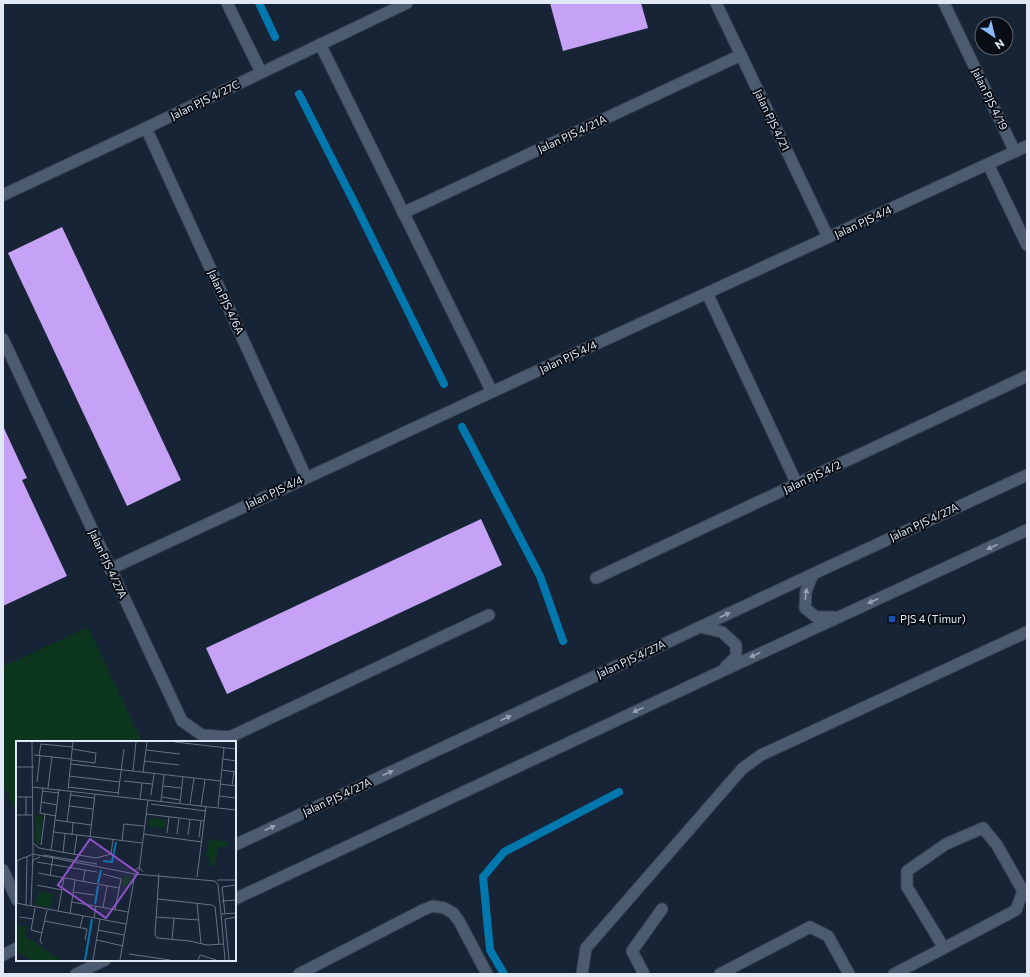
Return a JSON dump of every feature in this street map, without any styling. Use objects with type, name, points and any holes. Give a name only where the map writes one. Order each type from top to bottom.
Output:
[{"type":"street","points":[[227,3],[261,72]]},
{"type":"street","name":"Jalan PJS 4/27C","points":[[3,195],[407,3]]},
{"type":"street","name":"Jalan PJS 4/21","points":[[716,3],[828,237]]},
{"type":"street","name":"Jalan PJS 4/19","points":[[944,3],[1015,152]]},
{"type":"street","points":[[320,44],[492,392]]},
{"type":"street","name":"Jalan PJS 4/21A","points":[[403,213],[741,55]]},
{"type":"street","name":"Jalan PJS 4/6A","points":[[146,128],[306,477]]},
{"type":"street","name":"Jalan PJS 4/4","points":[[110,569],[306,477],[1027,146]]},
{"type":"street","points":[[988,164],[1027,245]]},
{"type":"street","points":[[707,293],[797,484]]},
{"type":"street","name":"Jalan PJS 4/27A","points":[[3,338],[182,721],[202,736],[230,737],[489,615]]},
{"type":"street","name":"Jalan PJS 4/2","points":[[596,578],[1027,376]]},
{"type":"street","name":"Jalan PJS 4/27A","points":[[236,845],[1027,475]]},
{"type":"street","points":[[236,899],[1027,530]]},
{"type":"street","points":[[813,574],[806,591],[805,608],[816,617],[838,617]]},
{"type":"street","points":[[700,627],[722,632],[736,645],[736,657],[720,672]]},
{"type":"street","points":[[582,974],[586,948],[742,770],[761,755],[1027,632]]},
{"type":"street","points":[[894,974],[944,948],[1016,910],[1023,891],[997,845],[983,828],[946,844],[907,871],[907,887],[944,948]]},
{"type":"street","points":[[3,870],[16,898]]},
{"type":"street","points":[[299,974],[433,906],[444,908],[453,913],[460,921],[487,974]]},
{"type":"street","points":[[644,974],[632,951],[662,909]]},
{"type":"street","points":[[720,974],[810,927],[828,936],[849,974]]},
{"type":"street","points":[[3,955],[16,948]]},
{"type":"street","points":[[76,974],[103,961]]},
{"type":"green space","points":[[88,627],[142,741],[16,741],[16,811],[3,783],[3,667]]},
{"type":"building","points":[[550,3],[641,3],[648,28],[563,51]]},
{"type":"building","points":[[62,227],[181,480],[127,506],[8,253]]},
{"type":"building","points":[[3,426],[27,478],[22,480],[67,576],[3,606]]},
{"type":"building","points":[[481,519],[502,565],[227,694],[206,648]]},
{"type":"waterway","points":[[259,3],[275,37]]},
{"type":"waterway","points":[[299,94],[444,384]]},
{"type":"waterway","points":[[462,427],[540,576],[563,641]]},
{"type":"waterway","points":[[504,974],[490,950],[483,877],[504,852],[619,792]]},
{"type":"place","name":"PJS 4 (Timur)","points":[[892,619]]}]
